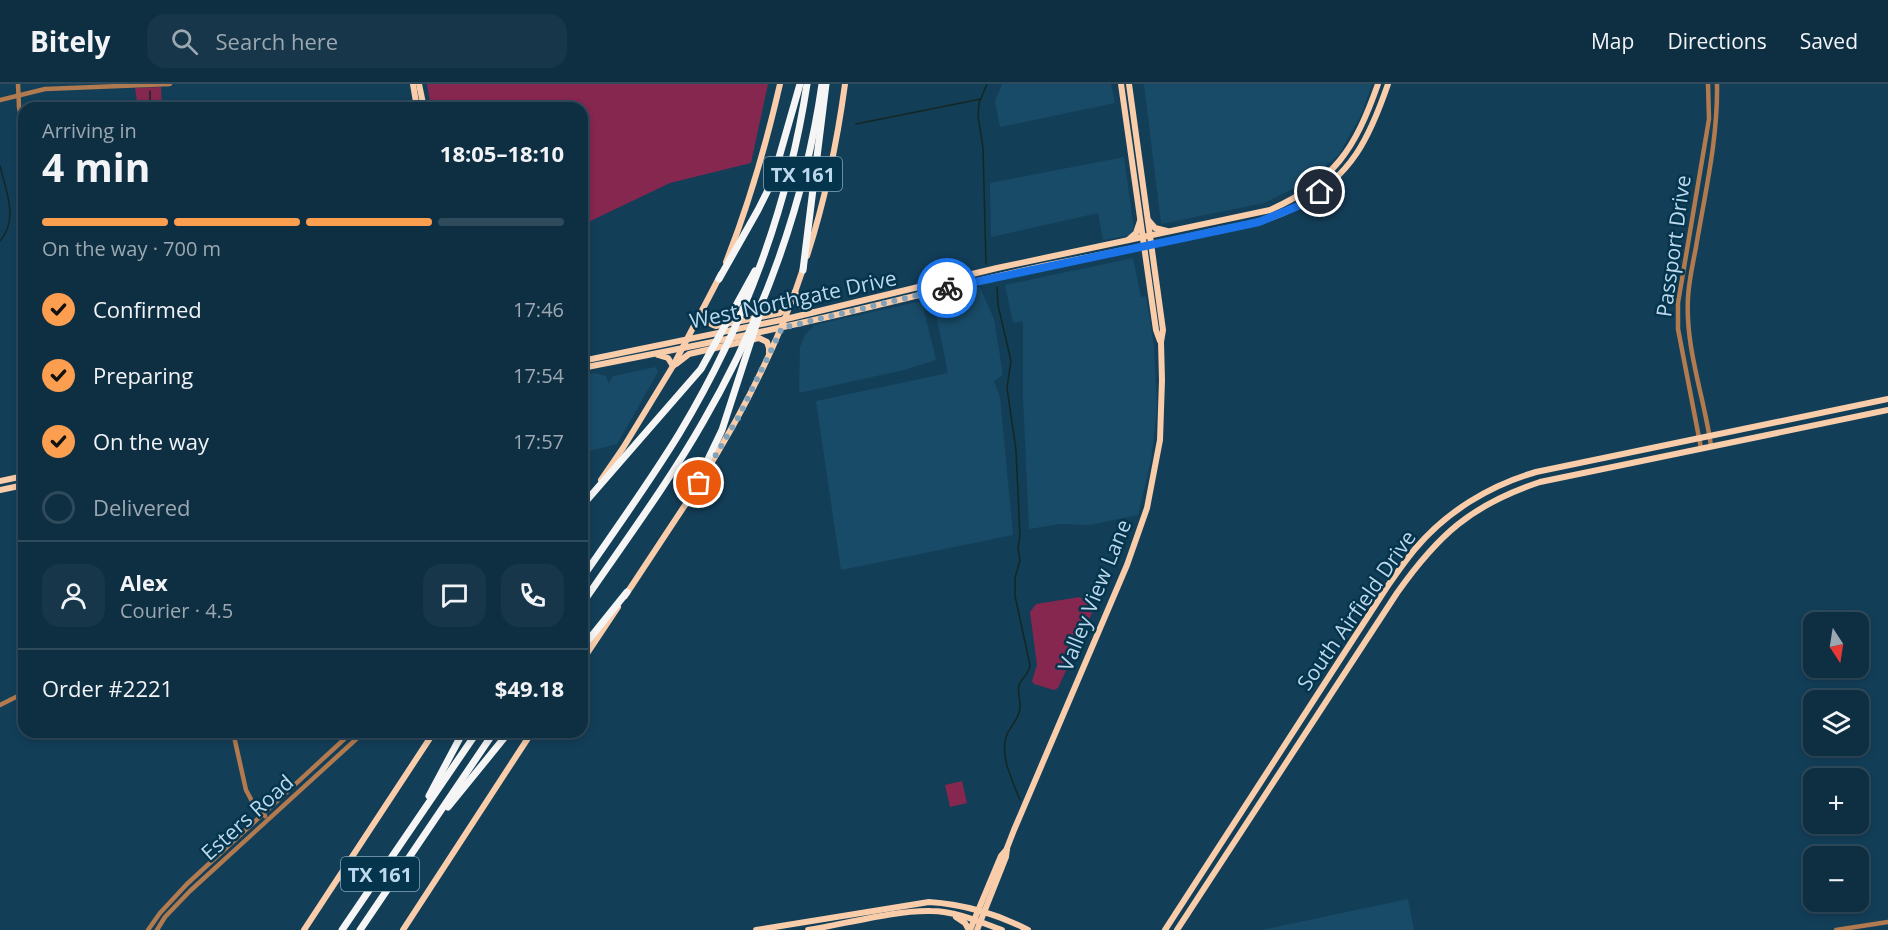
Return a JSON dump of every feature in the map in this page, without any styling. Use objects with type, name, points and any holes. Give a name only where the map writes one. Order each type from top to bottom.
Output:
[{"type":"highway","points":[[719,279],[772,182],[800,84]]},
{"type":"highway","name":"TX 161","points":[[588,569],[665,456],[697,403],[744,308],[765,252],[788,178],[800,129],[807,84]]},
{"type":"highway","points":[[803,270],[824,84]]},
{"type":"highway","name":"TX 161","points":[[588,595],[675,467],[702,423],[740,351],[768,283],[800,185],[824,84]]},
{"type":"highway","points":[[588,499],[701,369],[765,252]]},
{"type":"highway","points":[[687,503],[722,430],[759,319],[768,283]]},
{"type":"highway","points":[[588,641],[627,592]]},
{"type":"highway","points":[[418,818],[460,738]]},
{"type":"highway","name":"TX 161","points":[[342,930],[473,738]]},
{"type":"highway","name":"TX 161","points":[[360,930],[490,738]]},
{"type":"highway","points":[[430,826],[504,738]]},
{"type":"main road","points":[[413,84],[416,102]]},
{"type":"main road","points":[[419,84],[423,102]]},
{"type":"main road","points":[[588,499],[623,448],[673,366],[719,279],[741,223],[761,160],[780,84]]},
{"type":"main road","points":[[588,652],[723,445],[782,328],[820,215],[831,167],[844,84]]},
{"type":"main road","name":"Valley View Lane","points":[[1121,84],[1145,219]]},
{"type":"main road","name":"Valley View Lane","points":[[981,912],[983,899],[1001,856],[1007,848],[1126,565],[1147,508],[1160,440],[1163,330],[1155,269],[1147,237],[1129,84]]},
{"type":"main road","name":"West Northgate Drive","points":[[588,367],[710,342],[760,335],[1127,241],[1255,215],[1272,209],[1314,186],[1342,159],[1363,127],[1378,84]]},
{"type":"main road","name":"West Northgate Drive","points":[[588,359],[786,319],[1037,264],[1149,246],[1275,217],[1320,192],[1346,168],[1358,153],[1374,125],[1388,84]]},
{"type":"main road","points":[[1272,209],[1275,217]]},
{"type":"main road","points":[[1127,241],[1136,233],[1145,219],[1157,229],[1174,232]]},
{"type":"main road","points":[[1155,269],[1158,250],[1167,242]]},
{"type":"main road","name":"Valley View Lane","points":[[1149,246],[1146,260],[1156,330],[1161,342]]},
{"type":"main road","points":[[1116,251],[1137,251],[1146,260]]},
{"type":"main road","points":[[795,292],[802,307],[813,312]]},
{"type":"main road","points":[[704,308],[705,317],[716,326],[780,313],[790,304]]},
{"type":"main road","points":[[673,366],[689,354],[760,335],[770,348],[769,356]]},
{"type":"main road","points":[[652,354],[668,358],[673,366]]},
{"type":"main road","name":"South Airfield Drive","points":[[1165,930],[1413,550],[1428,534],[1465,504],[1484,492],[1536,472],[1888,399]]},
{"type":"main road","name":"South Airfield Drive","points":[[1177,930],[1422,557],[1454,527],[1490,502],[1540,482],[1888,410]]},
{"type":"main road","points":[[1810,414],[1813,425]]},
{"type":"main road","points":[[0,481],[18,477]]},
{"type":"main road","points":[[0,490],[18,486]]},
{"type":"main road","points":[[1370,614],[1379,620]]},
{"type":"main road","points":[[304,930],[430,738]]},
{"type":"main road","points":[[403,930],[528,738]]},
{"type":"main road","name":"Valley View Lane","points":[[969,930],[977,921],[1006,857],[1007,848]]},
{"type":"main road","points":[[964,907],[973,906],[983,899]]},
{"type":"main road","points":[[756,930],[912,903],[943,903],[981,912],[1028,930]]},
{"type":"main road","points":[[808,930],[931,910],[977,921],[1001,930]]},
{"type":"main road","points":[[947,913],[958,918],[969,930]]},
{"type":"main road","name":"Valley View Lane","points":[[977,921],[977,930]]},
{"type":"street","points":[[18,84],[20,102]]},
{"type":"street","points":[[0,100],[19,94],[70,86],[170,84]]},
{"type":"street","name":"Passport Drive","points":[[1701,448],[1678,329],[1678,299],[1707,129],[1708,84]]},
{"type":"street","name":"Passport Drive","points":[[1710,446],[1693,359],[1688,293],[1714,141],[1717,84]]},
{"type":"street","points":[[1684,361],[1693,359]]},
{"type":"street","points":[[0,705],[18,696]]},
{"type":"street","points":[[234,738],[246,790],[253,803],[268,821]]},
{"type":"street","name":"Esters Road","points":[[148,930],[160,913],[187,884],[346,738]]},
{"type":"street","name":"Esters Road","points":[[157,930],[168,913],[358,738]]},
{"type":"street","points":[[217,857],[222,862]]},
{"type":"street","points":[[1836,930],[1888,922]]},
{"type":"shaded area","points":[[427,84],[768,84],[751,163],[670,183],[588,222],[588,102],[430,102]]},
{"type":"shaded area","points":[[1002,84],[1111,84],[1115,103],[1000,127],[995,101]]},
{"type":"shaded area","points":[[1144,84],[1372,84],[1361,115],[1338,156],[1301,185],[1264,203],[1161,224]]},
{"type":"shaded area","points":[[161,87],[162,102],[137,102],[135,88]]},
{"type":"shaded area","points":[[1124,157],[1134,230],[1131,235],[1103,240],[1098,213],[991,237],[990,183]]},
{"type":"shaded area","points":[[1133,258],[1141,297],[1146,296],[1154,347],[1157,409],[1151,460],[1138,515],[1089,525],[1060,524],[1029,529],[1023,396],[1023,321],[1013,323],[1005,285]]},
{"type":"shaded area","points":[[980,287],[994,319],[1003,375],[994,381],[1000,397],[1013,535],[841,570],[816,401],[948,373],[936,314],[936,299],[938,296]]},
{"type":"shaded area","points":[[917,302],[922,303],[936,360],[904,370],[799,393],[800,347],[805,335],[814,325]]},
{"type":"shaded area","points":[[656,367],[658,372],[617,444],[588,451],[588,374],[594,373],[606,376],[609,384],[613,376]]},
{"type":"shaded area","points":[[1080,597],[1093,606],[1092,613],[1058,688],[1054,690],[1034,684],[1032,681],[1037,665],[1030,612],[1036,604]]},
{"type":"shaded area","points":[[962,781],[967,803],[950,807],[945,785]]},
{"type":"shaded area","points":[[1408,899],[1414,930],[1262,930]]},
{"type":"waterway","points":[[986,264],[983,148],[978,116],[979,103],[987,84]]},
{"type":"waterway","points":[[150,91],[150,102]]},
{"type":"waterway","points":[[856,124],[981,99]]},
{"type":"waterway","points":[[0,166],[8,195],[10,214],[9,224],[0,241]]},
{"type":"waterway","points":[[997,287],[998,305],[1011,361],[1007,388],[1016,450],[1020,536],[1018,548],[1020,560],[1015,578],[1015,596],[1030,665],[1019,685],[1019,712],[1007,733],[1005,745],[1008,769],[1020,800]]},
{"type":"way so far","points":[[699,483],[738,418],[782,328],[947,288]]},
{"type":"route","points":[[947,288],[1259,222],[1283,214],[1320,192]]}]
